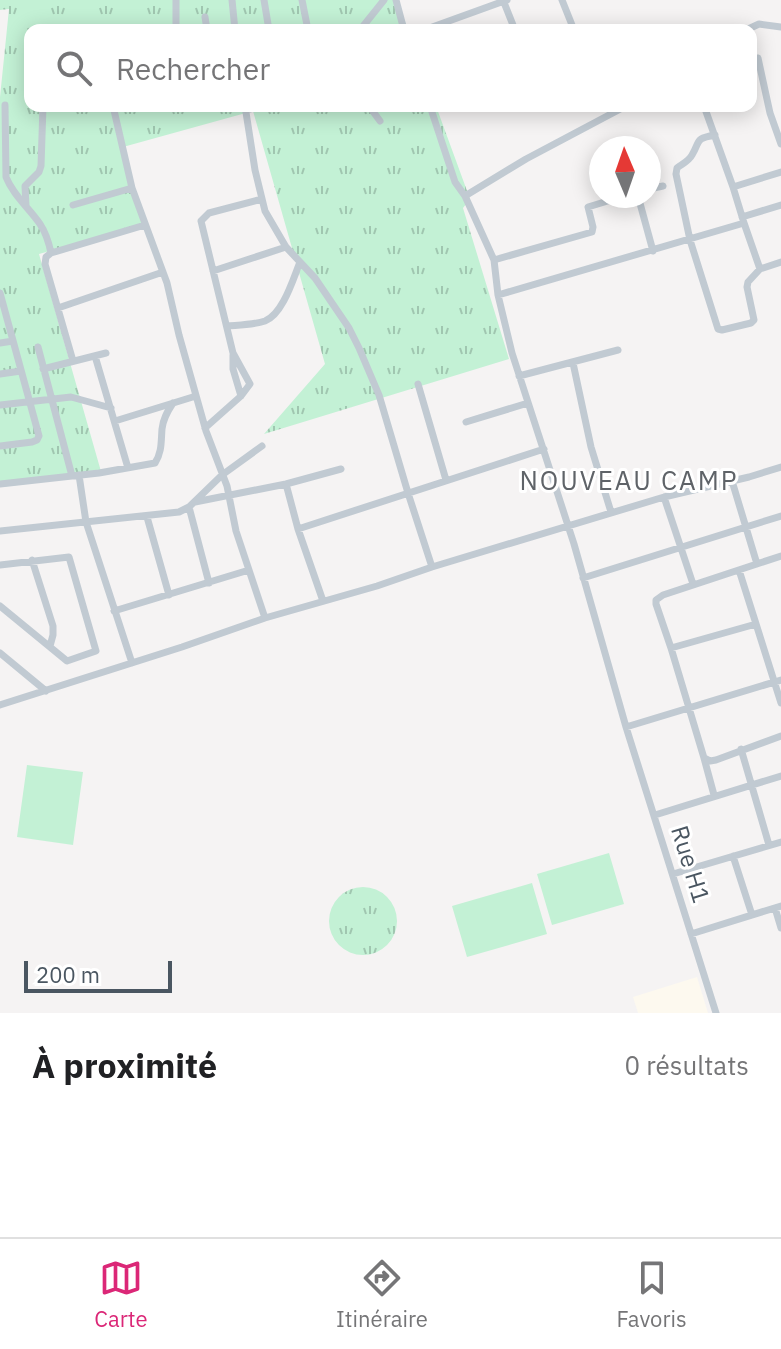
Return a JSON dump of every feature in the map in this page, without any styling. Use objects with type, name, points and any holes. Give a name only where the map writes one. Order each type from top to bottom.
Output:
[{"type":"street","points":[[176,0],[176,24]]},
{"type":"street","points":[[232,0],[234,24]]},
{"type":"street","points":[[264,0],[268,24]]},
{"type":"street","points":[[302,0],[307,24]]},
{"type":"street","points":[[365,24],[384,0]]},
{"type":"street","points":[[396,0],[402,24]]},
{"type":"street","points":[[440,24],[505,0],[513,24]]},
{"type":"street","points":[[562,0],[572,24]]},
{"type":"street","points":[[205,17],[206,24]]},
{"type":"street","points":[[757,25],[781,27]]},
{"type":"street","points":[[758,58],[770,113],[781,144]]},
{"type":"street","points":[[5,105],[6,177],[45,232],[51,253]]},
{"type":"street","points":[[770,113],[781,110]]},
{"type":"street","points":[[27,208],[25,186],[41,166],[43,112]]},
{"type":"street","points":[[114,112],[132,188],[163,272],[205,428],[227,486],[236,531],[265,618]]},
{"type":"street","points":[[247,112],[265,211],[286,247],[315,278],[359,348],[379,395],[432,567]]},
{"type":"street","points":[[373,112],[380,121]]},
{"type":"street","name":"Rue H1","points":[[432,112],[455,182],[465,196],[494,260],[498,295],[512,353],[568,526],[626,727],[716,1013]]},
{"type":"street","points":[[465,196],[526,159],[615,112]]},
{"type":"street","points":[[706,112],[760,269]]},
{"type":"street","points":[[715,135],[703,137],[690,158],[677,168],[690,240],[718,329],[737,327],[754,320],[748,282],[760,269],[781,262]]},
{"type":"street","points":[[733,187],[781,172]]},
{"type":"street","points":[[73,205],[132,188]]},
{"type":"street","points":[[205,428],[250,384],[233,353],[201,221],[209,213],[262,199]]},
{"type":"street","points":[[498,295],[690,240],[781,205]]},
{"type":"street","points":[[494,260],[592,232],[589,207]]},
{"type":"street","points":[[641,208],[653,251]]},
{"type":"street","points":[[73,361],[45,264],[46,257],[145,225]]},
{"type":"street","points":[[213,271],[286,247]]},
{"type":"street","points":[[227,326],[255,323],[272,317],[278,311],[300,262]]},
{"type":"street","points":[[58,308],[163,272]]},
{"type":"street","points":[[0,293],[39,431],[37,440],[0,446]]},
{"type":"street","points":[[0,343],[13,341]]},
{"type":"street","points":[[38,347],[76,476],[86,522],[132,663]]},
{"type":"street","points":[[519,376],[618,350]]},
{"type":"street","points":[[43,369],[106,353]]},
{"type":"street","points":[[95,356],[128,468]]},
{"type":"street","points":[[573,363],[591,447],[611,512]]},
{"type":"street","points":[[0,374],[21,371]]},
{"type":"street","points":[[418,384],[446,480]]},
{"type":"street","points":[[115,421],[196,396]]},
{"type":"street","points":[[0,405],[71,397],[111,408]]},
{"type":"street","points":[[0,484],[155,463],[162,444],[164,416],[173,403]]},
{"type":"street","points":[[466,422],[528,403]]},
{"type":"street","points":[[0,531],[179,512],[262,446]]},
{"type":"street","points":[[298,529],[544,449]]},
{"type":"street","points":[[0,705],[265,618],[611,512],[781,467]]},
{"type":"street","points":[[192,504],[341,469]]},
{"type":"street","points":[[732,481],[757,564]]},
{"type":"street","points":[[286,484],[323,601]]},
{"type":"street","points":[[664,497],[693,584]]},
{"type":"street","points":[[192,504],[209,583]]},
{"type":"street","points":[[583,578],[781,516]]},
{"type":"street","points":[[147,517],[169,595]]},
{"type":"street","points":[[714,795],[656,600],[693,584],[781,556]]},
{"type":"street","points":[[0,565],[69,557],[96,651],[67,661],[2,610]]},
{"type":"street","points":[[32,560],[53,626],[50,646]]},
{"type":"street","points":[[114,611],[249,570]]},
{"type":"street","points":[[739,570],[778,681],[781,703]]},
{"type":"street","points":[[671,648],[756,624]]},
{"type":"street","points":[[0,653],[46,691]]},
{"type":"street","points":[[626,727],[778,681]]},
{"type":"street","points":[[704,758],[716,760],[781,736]]},
{"type":"street","points":[[741,749],[769,845]]},
{"type":"street","points":[[655,815],[781,776]]},
{"type":"street","points":[[673,874],[781,842]]},
{"type":"street","points":[[733,856],[752,915]]},
{"type":"street","points":[[691,934],[778,907],[781,928]]},
{"type":"shaded area","points":[[697,977],[708,1013],[638,1013],[633,997]]},
{"type":"green space","points":[[0,0],[397,0],[406,24],[24,24],[24,112],[249,112],[123,147],[144,225],[39,254],[102,475],[0,487],[0,97],[9,9],[0,10]]},
{"type":"green space","points":[[253,112],[438,112],[470,199],[463,208],[509,359],[264,434],[325,364]]},
{"type":"green space","points":[[27,765],[83,772],[73,845],[17,837]]},
{"type":"green space","points":[[609,853],[624,904],[552,925],[537,874]]},
{"type":"green space","points":[[532,883],[547,934],[467,957],[452,906]]},
{"type":"green space","points":[[363,887],[387,897],[397,921],[387,945],[363,955],[339,945],[329,921],[339,897]]},
{"type":"district","name":"NOUVEAU CAMP","points":[[629,480]]}]
